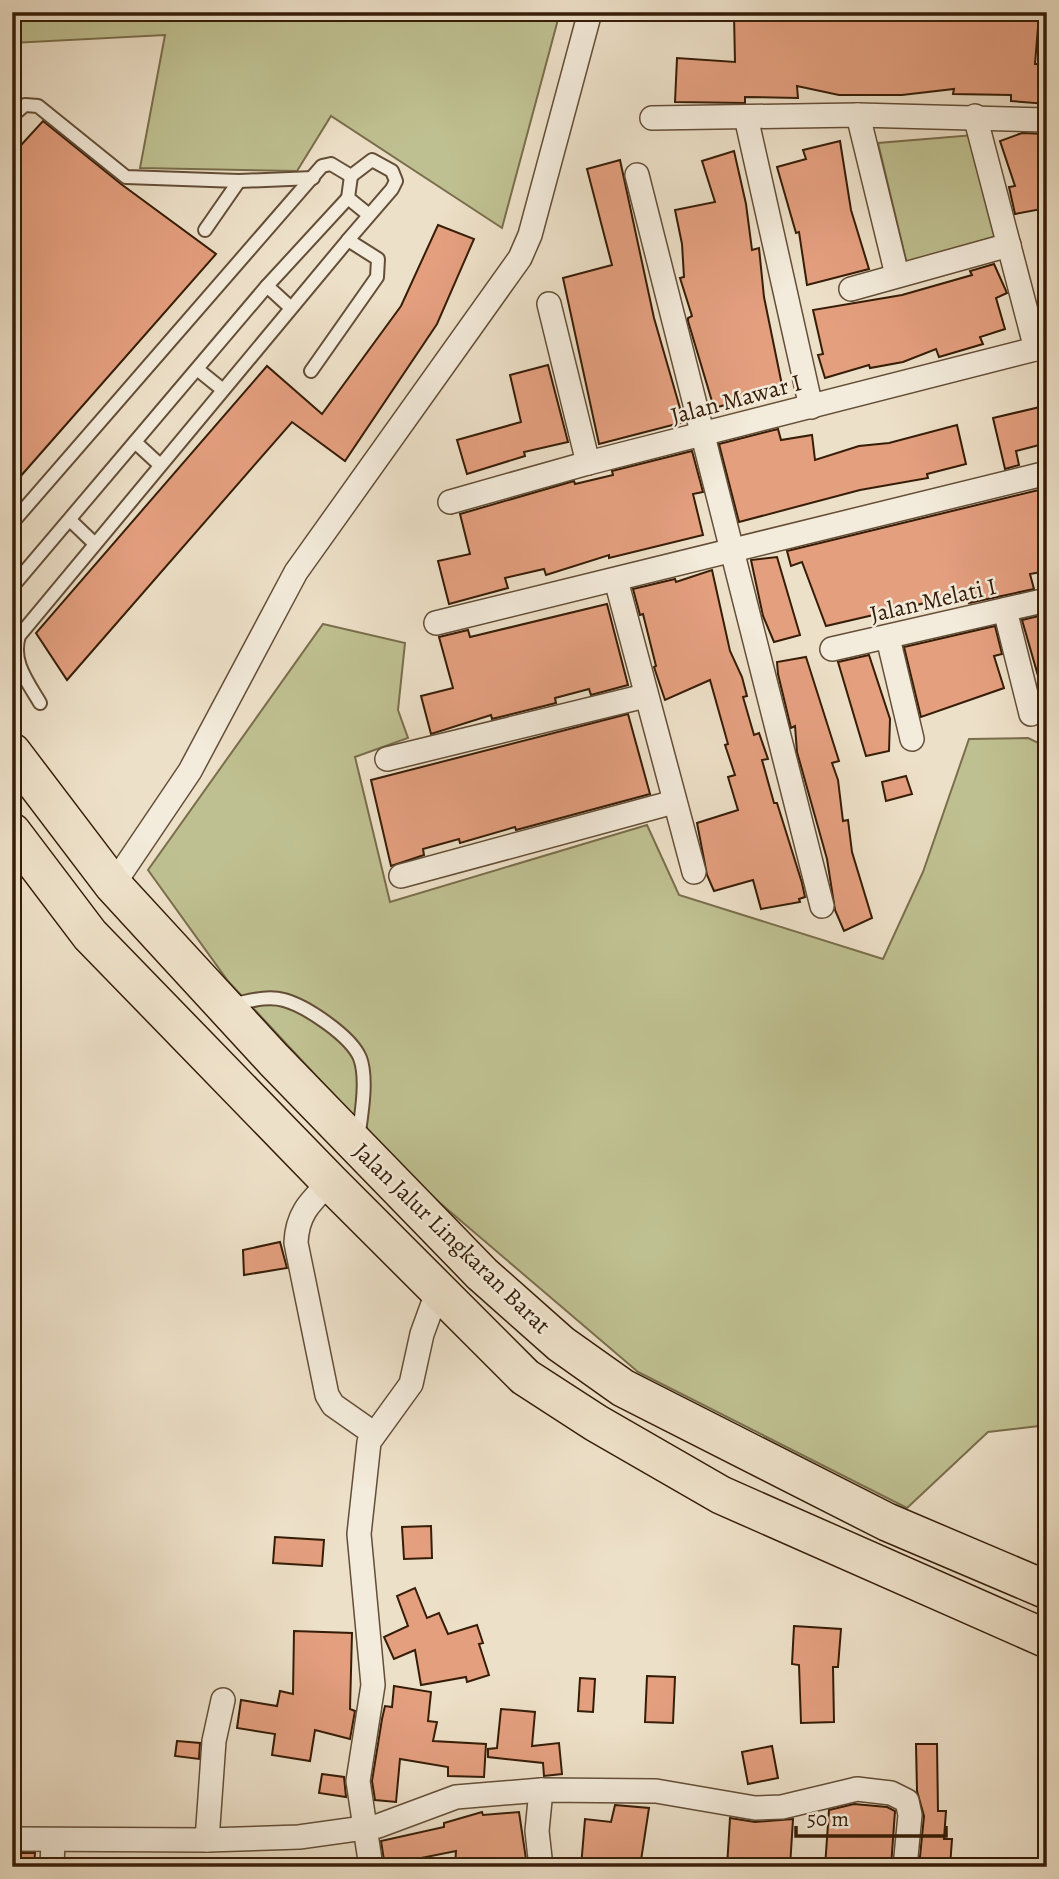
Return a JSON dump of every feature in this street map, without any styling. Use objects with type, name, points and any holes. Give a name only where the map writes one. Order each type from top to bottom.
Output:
[{"type":"main road","name":"Jalan Jalur Lingkaran Barat","points":[[12,752],[113,885],[224,1007],[482,1274],[561,1344],[623,1388],[887,1522],[1047,1590]]},
{"type":"main road","name":"Jalan Jalur Lingkaran Barat","points":[[12,832],[90,935],[330,1182],[525,1377],[596,1423],[722,1495],[866,1562],[1047,1639]]},
{"type":"main road","points":[[866,1562],[887,1522]]},
{"type":"street","points":[[113,885],[190,771],[296,572],[520,258],[530,235],[590,12]]},
{"type":"street","points":[[858,116],[897,275]]},
{"type":"street","points":[[975,116],[1009,245],[1041,348]]},
{"type":"street","points":[[652,118],[975,116],[1047,120]]},
{"type":"street","points":[[746,117],[811,407]]},
{"type":"street","points":[[637,176],[822,906]]},
{"type":"street","points":[[851,289],[1009,245]]},
{"type":"street","points":[[549,304],[588,463]]},
{"type":"street","name":"Jalan Mawar I","points":[[450,502],[588,463],[1041,348]]},
{"type":"street","points":[[436,623],[731,553],[1047,473]]},
{"type":"street","points":[[616,580],[694,872]]},
{"type":"street","name":"Jalan Melati I","points":[[832,649],[1047,600]]},
{"type":"street","points":[[1005,610],[1031,714]]},
{"type":"street","points":[[888,638],[912,739]]},
{"type":"street","points":[[387,759],[645,696]]},
{"type":"street","points":[[401,876],[674,802]]},
{"type":"street","points":[[330,1182],[301,1212],[296,1243],[327,1395],[333,1405],[373,1433]]},
{"type":"street","points":[[371,1867],[363,1829],[359,1766],[373,1676],[359,1534],[369,1442],[411,1384],[422,1334],[438,1290]]},
{"type":"street","points":[[207,1840],[211,1764],[223,1700]]},
{"type":"street","points":[[541,1790],[537,1831],[541,1867]]},
{"type":"street","points":[[12,1839],[207,1840],[299,1837],[363,1829],[457,1797],[541,1790],[656,1791],[771,1808],[838,1791],[870,1790],[900,1796],[907,1801],[910,1815],[905,1867]]},
{"type":"street","points":[[52,1867],[53,1840]]},
{"type":"lane","points":[[12,116],[25,105],[38,106],[125,177],[239,181],[313,178]]},
{"type":"lane","points":[[12,587],[267,286],[348,198],[351,176],[372,160],[392,171],[396,181],[392,189],[19,636],[15,649],[18,663],[40,703]]},
{"type":"lane","points":[[12,523],[322,166],[331,164],[351,176]]},
{"type":"lane","points":[[205,230],[239,181]]},
{"type":"lane","points":[[348,198],[369,215]]},
{"type":"lane","points":[[311,370],[377,277],[377,259],[348,240]]},
{"type":"lane","points":[[267,286],[290,308]]},
{"type":"lane","points":[[197,369],[223,390]]},
{"type":"lane","points":[[135,442],[160,465]]},
{"type":"lane","points":[[70,520],[95,544]]},
{"type":"lane","points":[[224,1007],[264,998],[285,1000],[333,1026],[360,1058],[363,1100],[358,1147]]},
{"type":"green space","points":[[12,12],[560,12],[502,228],[331,116],[297,171],[140,168],[165,35],[12,43]]},
{"type":"green space","points":[[974,135],[1000,235],[907,264],[878,143]]},
{"type":"green space","points":[[323,624],[405,643],[398,710],[408,738],[355,757],[390,902],[647,825],[679,895],[883,959],[923,872],[969,739],[1028,738],[1047,747],[1047,1425],[988,1432],[907,1508],[638,1372],[413,1180],[228,981],[148,870]]},
{"type":"building","points":[[896,14],[1039,15],[1035,64],[1047,64],[1047,104],[1011,101],[1011,95],[953,94],[954,89],[902,95],[839,95],[797,86],[798,98],[745,97],[745,103],[675,102],[677,58],[735,62],[734,15],[814,16],[815,20],[849,21],[896,20]]},
{"type":"building","points":[[43,121],[121,184],[216,254],[12,486],[12,155]]},
{"type":"building","points":[[1022,133],[1047,134],[1047,208],[1015,214],[1009,187],[1015,186],[1000,141]]},
{"type":"building","points":[[840,141],[851,210],[869,269],[807,285],[799,232],[796,233],[777,167],[806,159],[803,150]]},
{"type":"building","points":[[734,151],[746,204],[752,250],[759,248],[764,297],[783,390],[735,399],[736,402],[714,408],[688,321],[692,316],[680,278],[684,277],[682,244],[675,210],[715,202],[702,161]]},
{"type":"building","points":[[620,160],[654,318],[684,422],[599,444],[563,278],[612,265],[587,169]]},
{"type":"building","points":[[438,225],[474,239],[437,324],[345,461],[292,422],[67,680],[36,633],[267,366],[322,414],[401,306]]},
{"type":"building","points":[[994,264],[1007,293],[996,298],[1005,329],[980,337],[983,344],[939,357],[936,349],[903,362],[870,368],[869,365],[825,378],[818,355],[823,354],[813,310],[902,295],[972,275],[970,271]]},
{"type":"building","points":[[548,365],[568,442],[524,452],[525,456],[467,474],[457,440],[521,422],[510,375]]},
{"type":"building","points":[[1040,407],[1047,443],[1016,451],[1019,465],[1005,469],[993,418]]},
{"type":"building","points":[[957,425],[966,464],[927,474],[928,478],[860,490],[739,522],[719,444],[778,429],[781,440],[812,435],[815,460],[859,446],[889,443]]},
{"type":"building","points":[[692,451],[703,492],[693,494],[703,535],[609,558],[609,555],[546,575],[544,569],[505,578],[508,588],[449,604],[438,561],[470,554],[460,514],[574,481],[575,484],[613,475],[612,471]]},
{"type":"building","points":[[1047,488],[1047,571],[1030,574],[1034,589],[969,603],[967,595],[951,597],[826,626],[802,562],[791,566],[787,551]]},
{"type":"building","points":[[777,557],[800,635],[774,642],[763,616],[751,560]]},
{"type":"building","points":[[712,570],[730,651],[747,696],[743,697],[754,735],[759,733],[768,759],[762,760],[802,883],[805,897],[799,899],[800,902],[761,909],[753,880],[714,891],[707,875],[697,823],[738,810],[728,777],[735,775],[725,745],[728,744],[710,680],[665,700],[654,667],[656,666],[643,614],[640,615],[633,589],[675,579],[676,582]]},
{"type":"building","points":[[607,604],[628,685],[591,695],[589,689],[555,698],[556,703],[492,719],[491,715],[431,734],[421,696],[453,688],[439,637],[468,630],[470,637]]},
{"type":"building","points":[[1047,614],[1047,685],[1041,686],[1022,620]]},
{"type":"building","points":[[995,626],[1002,654],[994,656],[1004,688],[921,717],[904,647]]},
{"type":"building","points":[[869,655],[890,719],[889,751],[866,756],[838,662]]},
{"type":"building","points":[[806,657],[839,761],[832,763],[838,780],[843,821],[848,820],[852,852],[872,918],[844,931],[835,910],[827,859],[797,752],[795,726],[791,728],[778,674],[777,662]]},
{"type":"building","points":[[628,714],[650,794],[516,830],[515,827],[460,843],[459,839],[423,849],[424,855],[391,866],[371,780]]},
{"type":"building","points":[[906,776],[912,794],[886,801],[882,782]]},
{"type":"building","points":[[280,1242],[287,1268],[244,1275],[243,1250]]},
{"type":"building","points":[[431,1526],[432,1558],[404,1559],[402,1527]]},
{"type":"building","points":[[275,1537],[324,1540],[322,1566],[273,1563]]},
{"type":"building","points":[[415,1588],[427,1618],[439,1613],[448,1634],[477,1625],[483,1643],[479,1644],[489,1675],[467,1682],[466,1677],[421,1685],[415,1650],[394,1659],[384,1637],[408,1626],[397,1596]]},
{"type":"building","points":[[794,1626],[841,1629],[838,1667],[833,1667],[834,1722],[801,1723],[799,1665],[792,1664]]},
{"type":"building","points":[[294,1631],[352,1633],[350,1709],[355,1711],[350,1739],[315,1730],[310,1761],[272,1755],[275,1734],[237,1728],[241,1700],[277,1706],[280,1691],[293,1694]]},
{"type":"building","points":[[647,1676],[675,1677],[673,1723],[645,1722]]},
{"type":"building","points":[[580,1678],[595,1679],[593,1712],[578,1711]]},
{"type":"building","points":[[394,1686],[431,1692],[428,1721],[437,1722],[433,1741],[486,1744],[484,1777],[448,1776],[448,1767],[400,1759],[396,1802],[375,1800],[372,1781],[382,1719],[385,1706],[392,1707]]},
{"type":"building","points":[[501,1709],[535,1712],[532,1746],[559,1743],[562,1774],[544,1776],[543,1763],[488,1757],[488,1749],[497,1748]]},
{"type":"building","points":[[177,1741],[200,1743],[199,1759],[175,1756]]},
{"type":"building","points":[[916,1744],[937,1744],[938,1811],[946,1811],[944,1839],[952,1839],[950,1867],[919,1867],[924,1816],[917,1791]]},
{"type":"building","points":[[772,1746],[778,1778],[748,1784],[742,1752]]},
{"type":"building","points":[[322,1774],[344,1777],[346,1797],[319,1793]]},
{"type":"building","points":[[854,1804],[887,1807],[895,1811],[891,1867],[825,1867],[829,1810]]},
{"type":"building","points":[[615,1805],[649,1808],[640,1867],[581,1867],[585,1819],[611,1822]]},
{"type":"building","points":[[482,1812],[483,1815],[519,1812],[526,1859],[497,1867],[455,1867],[456,1851],[421,1858],[424,1867],[385,1867],[381,1841],[444,1827],[444,1823]]},
{"type":"building","points":[[730,1818],[755,1822],[793,1819],[790,1867],[727,1867]]},
{"type":"building","points":[[12,1853],[35,1853],[34,1867],[12,1867]]}]
